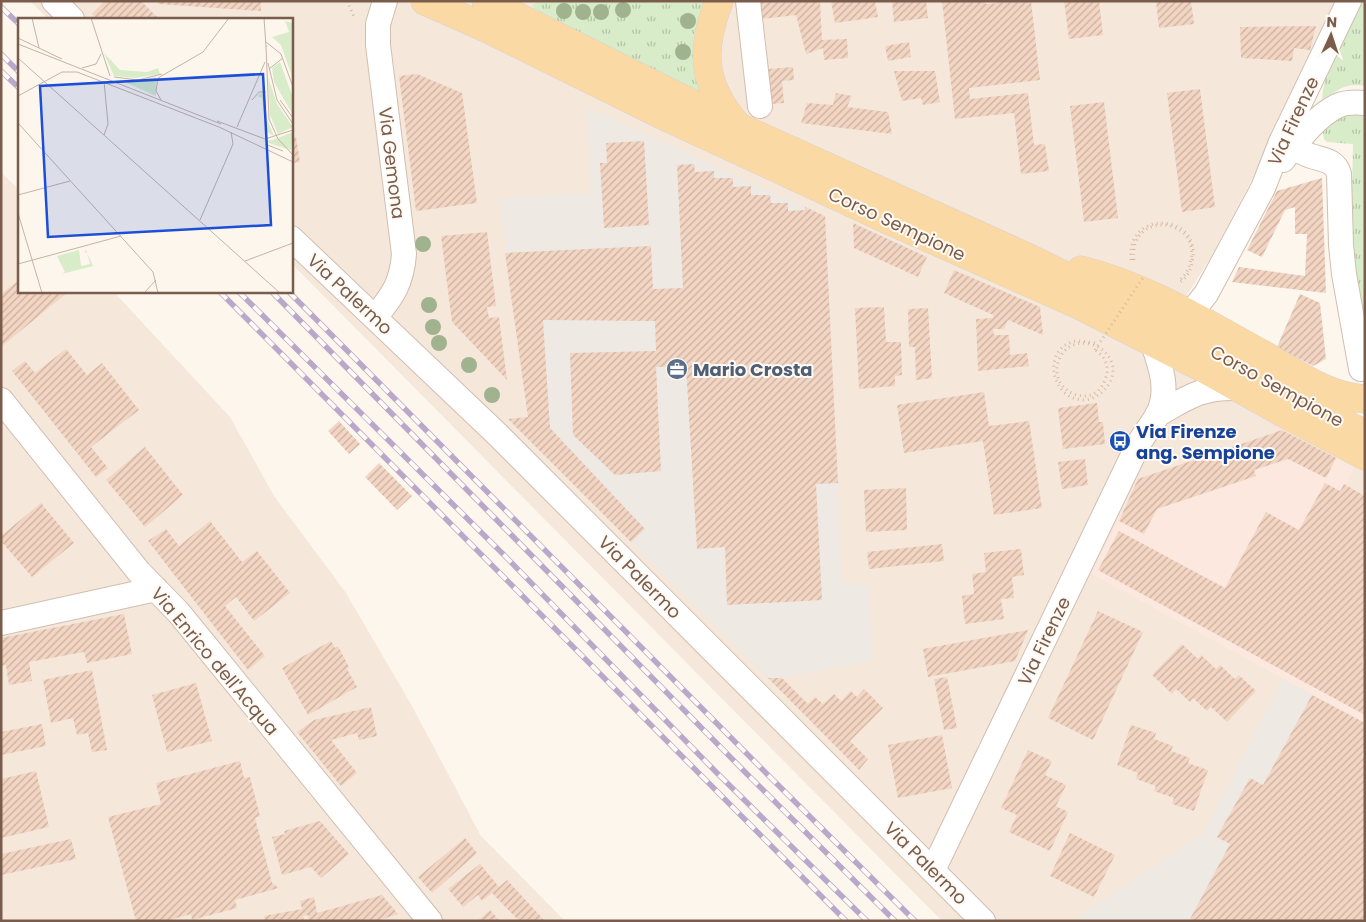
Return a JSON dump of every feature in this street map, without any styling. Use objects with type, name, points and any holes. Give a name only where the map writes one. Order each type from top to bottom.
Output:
[{"type":"main road","name":"Corso Sempione","points":[[425,1],[488,29],[660,114],[893,222],[1081,306],[1152,341],[1365,456]]},
{"type":"main road","name":"Corso Sempione","points":[[486,1],[739,127],[1029,258],[1145,315],[1365,434]]},
{"type":"main road","points":[[719,1],[708,43],[707,59],[709,74],[715,94],[723,108],[739,127]]},
{"type":"main road","points":[[1029,258],[1117,280],[1189,314],[1319,386],[1346,396],[1365,399]]},
{"type":"street","points":[[54,1],[71,18]]},
{"type":"street","name":"Via Gemona","points":[[375,317],[397,287],[404,254],[377,33],[379,17],[385,1]]},
{"type":"street","points":[[748,1],[760,106]]},
{"type":"street","name":"Via Firenze","points":[[1189,314],[1206,294],[1287,145],[1349,1]]},
{"type":"street","name":"Via Firenze","points":[[1287,145],[1329,111],[1345,104],[1365,103]]},
{"type":"street","points":[[1287,145],[1311,156],[1326,159],[1337,168],[1339,174],[1341,245],[1344,274],[1361,369]]},
{"type":"street","name":"Via Palermo","points":[[292,239],[498,435],[984,921]]},
{"type":"street","name":"Via Firenze","points":[[933,870],[1144,433],[1157,415],[1163,394],[1162,372],[1152,341]]},
{"type":"street","name":"Via Firenze","points":[[1157,415],[1196,393],[1221,388],[1237,388]]},
{"type":"street","name":"Via Enrico dell'Acqua","points":[[1,400],[139,572],[178,613],[430,921]]},
{"type":"street","points":[[1,623],[156,589]]},
{"type":"path","points":[[1133,265],[1131,247],[1134,239],[1142,229],[1156,223],[1180,227],[1187,232],[1192,242],[1194,255],[1191,267],[1184,279],[1174,284]]},
{"type":"path","points":[[1097,343],[1071,342],[1064,346],[1058,354],[1055,361],[1054,378],[1061,391],[1068,396],[1086,400],[1100,395],[1111,380],[1113,372],[1109,356],[1104,350],[1097,346],[1072,345],[1062,355],[1058,363],[1058,378],[1068,391],[1077,396],[1085,396],[1097,392],[1105,380],[1107,370],[1106,361],[1095,350],[1101,342],[1133,292],[1144,276],[1150,281],[1139,276]]},
{"type":"path","points":[[1099,338],[1106,340]]},
{"type":"shaded area","points":[[30,1],[1337,1],[1273,139],[1214,252],[1161,337],[1365,441],[1365,921],[942,921],[292,264],[292,18],[47,18]]},
{"type":"shaded area","name":"Mario Crosta","points":[[586,107],[825,216],[842,585],[868,583],[873,660],[782,678],[768,678],[508,419],[528,417],[499,198],[591,193]]},
{"type":"shaded area","points":[[1,172],[18,189],[18,292],[114,292],[230,417],[274,496],[346,593],[412,706],[481,836],[565,921],[1,921]]},
{"type":"shaded area","points":[[1282,430],[1354,467],[1345,485],[1365,496],[1365,723],[1092,574],[1138,479]]},
{"type":"shaded area","points":[[1283,679],[1365,723],[1365,921],[1073,921],[1203,834]]},
{"type":"green space","points":[[538,1],[710,1],[706,95],[534,10],[532,5]]},
{"type":"green space","points":[[1360,1],[1365,1],[1365,86],[1357,85],[1341,88],[1322,99],[1331,61]]},
{"type":"green space","points":[[1356,113],[1365,117],[1365,332],[1351,240],[1353,144],[1327,142],[1324,139],[1323,132],[1341,116]]},
{"type":"building","points":[[105,1],[141,1],[158,18],[96,18],[92,14]]},
{"type":"building","points":[[158,1],[261,1],[261,11],[158,4]]},
{"type":"building","points":[[760,1],[820,1],[822,40],[847,39],[848,58],[824,60],[823,48],[806,54],[796,15],[762,19]]},
{"type":"building","points":[[831,1],[875,1],[878,17],[835,23]]},
{"type":"building","points":[[892,1],[926,1],[928,18],[894,22]]},
{"type":"building","points":[[942,1],[985,1],[986,4],[996,3],[996,1],[1031,1],[1040,80],[969,88],[970,99],[1028,93],[1034,145],[1045,144],[1049,171],[1021,174],[1014,113],[955,119]]},
{"type":"building","points":[[1064,1],[1099,1],[1103,35],[1069,39]]},
{"type":"building","points":[[1156,1],[1191,1],[1194,24],[1159,28]]},
{"type":"building","points":[[1316,26],[1310,50],[1294,48],[1292,61],[1241,58],[1240,27]]},
{"type":"building","points":[[909,42],[911,57],[888,61],[885,46]]},
{"type":"building","points":[[793,67],[794,80],[782,81],[784,103],[771,104],[768,69]]},
{"type":"building","points":[[894,71],[935,71],[940,102],[923,105],[921,98],[902,101]]},
{"type":"building","points":[[417,74],[462,93],[477,203],[416,211],[399,76]]},
{"type":"building","points":[[1200,89],[1215,207],[1182,212],[1167,93]]},
{"type":"building","points":[[836,93],[852,96],[847,107],[888,112],[892,134],[801,123],[807,103],[833,105]]},
{"type":"building","points":[[1104,102],[1118,218],[1084,222],[1070,106]]},
{"type":"building","points":[[296,137],[300,162],[292,163],[292,138]]},
{"type":"building","points":[[644,141],[649,225],[604,228],[600,163],[607,163],[606,143]]},
{"type":"building","name":"Mario Crosta","points":[[694,164],[695,172],[714,171],[714,178],[733,178],[733,187],[751,186],[751,195],[770,195],[771,203],[788,203],[788,211],[805,210],[805,207],[825,216],[838,483],[816,484],[822,600],[727,605],[725,547],[697,549],[686,366],[656,367],[661,471],[615,475],[573,435],[570,353],[656,351],[655,321],[543,320],[550,428],[645,529],[631,542],[508,419],[528,417],[505,253],[651,246],[653,289],[683,288],[677,165]]},
{"type":"building","points":[[1322,178],[1326,293],[1232,282],[1239,267],[1305,276],[1307,234],[1295,234],[1295,207],[1285,210],[1262,257],[1247,250],[1277,191]]},
{"type":"building","points":[[853,223],[927,257],[918,277],[854,248]]},
{"type":"building","points":[[487,232],[496,306],[487,307],[489,318],[499,317],[507,380],[452,322],[441,236]]},
{"type":"building","points":[[954,270],[1040,307],[1043,335],[1008,320],[1004,329],[993,329],[994,335],[1009,335],[1010,355],[1027,353],[1029,366],[978,371],[976,319],[993,318],[993,315],[944,293]]},
{"type":"building","points":[[18,281],[18,292],[68,292],[1,347],[1,294]]},
{"type":"building","points":[[1300,294],[1320,303],[1326,359],[1313,366],[1277,347]]},
{"type":"building","points":[[884,307],[886,342],[901,342],[902,375],[895,376],[895,386],[859,389],[855,308]]},
{"type":"building","points":[[928,308],[932,378],[916,380],[915,347],[909,347],[908,309]]},
{"type":"building","points":[[66,349],[87,375],[102,363],[139,410],[91,447],[108,468],[96,477],[12,371],[25,361],[35,373]]},
{"type":"building","points":[[984,392],[989,426],[1029,421],[1042,508],[994,515],[983,441],[904,453],[897,405]]},
{"type":"building","points":[[1097,403],[1099,422],[1103,422],[1105,444],[1063,449],[1058,408]]},
{"type":"building","points":[[339,421],[360,444],[349,454],[328,431]]},
{"type":"building","points":[[1282,430],[1336,458],[1326,478],[1288,459],[1254,470],[1256,476],[1157,509],[1144,534],[1119,521],[1138,479]]},
{"type":"building","points":[[145,447],[183,495],[145,527],[106,480]]},
{"type":"building","points":[[1085,459],[1088,485],[1062,489],[1058,462]]},
{"type":"building","points":[[379,463],[412,496],[397,510],[365,477]]},
{"type":"building","points":[[1325,483],[1340,491],[1344,484],[1365,496],[1365,657],[1362,663],[1365,664],[1365,715],[1098,570],[1119,531],[1225,588],[1266,512],[1299,530]]},
{"type":"building","points":[[906,488],[907,530],[866,532],[864,490]]},
{"type":"building","points":[[41,503],[74,543],[32,577],[1,541],[1,536]]},
{"type":"building","points":[[210,521],[242,562],[257,551],[290,593],[254,621],[236,597],[225,606],[265,656],[248,670],[148,541],[166,529],[179,546]]},
{"type":"building","points":[[942,544],[944,561],[869,569],[867,552]]},
{"type":"building","points":[[1021,549],[1024,575],[1012,577],[1014,598],[1001,599],[1004,619],[965,624],[962,596],[974,594],[972,574],[986,572],[984,553]]},
{"type":"building","points":[[1098,611],[1143,632],[1093,740],[1048,718]]},
{"type":"building","points":[[124,614],[132,654],[87,663],[84,652],[29,662],[32,681],[9,685],[6,665],[1,666],[1,638]]},
{"type":"building","points":[[1028,630],[1015,661],[928,677],[923,649]]},
{"type":"building","points":[[331,641],[335,648],[338,646],[349,667],[347,669],[357,687],[308,715],[282,668]]},
{"type":"building","points":[[1182,644],[1198,659],[1201,655],[1216,669],[1220,665],[1235,679],[1239,675],[1256,691],[1227,722],[1211,707],[1207,711],[1193,698],[1190,702],[1176,689],[1172,694],[1152,675]]},
{"type":"building","points":[[92,670],[107,750],[92,752],[88,733],[77,735],[73,718],[51,723],[43,680]]},
{"type":"building","points":[[947,677],[957,728],[944,730],[934,679]]},
{"type":"building","points":[[768,678],[782,678],[808,704],[815,697],[823,704],[834,694],[841,701],[851,691],[857,697],[864,689],[883,708],[850,741],[868,759],[859,770]]},
{"type":"building","points":[[196,683],[212,741],[167,752],[152,695]]},
{"type":"building","points":[[1312,695],[1365,723],[1365,749],[1362,755],[1365,757],[1365,921],[1189,921],[1230,844],[1217,837],[1250,778],[1263,785]]},
{"type":"building","points":[[371,707],[377,736],[359,740],[357,733],[331,740],[357,773],[341,786],[297,732],[314,720]]},
{"type":"building","points":[[42,724],[46,746],[1,755],[1,732]]},
{"type":"building","points":[[1131,725],[1156,733],[1154,739],[1173,746],[1171,751],[1190,758],[1188,763],[1208,770],[1194,811],[1172,804],[1174,798],[1154,791],[1156,786],[1136,779],[1138,773],[1117,765]]},
{"type":"building","points":[[942,735],[952,788],[898,798],[888,745]]},
{"type":"building","points":[[1028,750],[1052,761],[1045,775],[1066,785],[1056,806],[1068,812],[1050,851],[1009,832],[1017,815],[1001,808]]},
{"type":"building","points":[[240,761],[244,778],[250,777],[260,816],[255,818],[272,883],[279,888],[235,900],[237,908],[192,920],[191,914],[166,921],[136,921],[108,817],[161,804],[156,783]]},
{"type":"building","points":[[36,771],[49,827],[1,838],[1,779]]},
{"type":"building","points":[[320,821],[349,854],[321,878],[311,867],[282,875],[272,837],[285,834],[284,831]]},
{"type":"building","points":[[1070,833],[1115,855],[1094,897],[1050,876]]},
{"type":"building","points":[[465,838],[477,853],[432,893],[418,877]]},
{"type":"building","points":[[71,839],[76,859],[1,875],[1,854]]},
{"type":"building","points":[[480,864],[499,887],[507,880],[545,921],[519,921],[492,893],[482,901],[478,895],[463,907],[448,889]]},
{"type":"building","points":[[382,895],[398,914],[377,921],[309,921],[308,915],[303,916],[304,921],[265,921],[264,916],[302,909],[300,901],[314,897],[317,913]]},
{"type":"building","points":[[490,910],[500,921],[477,921]]},
{"type":"railway","points":[[1,7],[18,23]]},
{"type":"railway","points":[[1,54],[18,71]]},
{"type":"railway","points":[[1,71],[18,87]]},
{"type":"railway","points":[[220,292],[846,921]]},
{"type":"railway","points":[[239,292],[505,556],[716,772],[867,921]]},
{"type":"railway","points":[[272,292],[746,773],[895,921]]},
{"type":"railway","points":[[289,292],[915,921]]},
{"type":"place","name":"Mario Crosta","points":[[677,369]]},
{"type":"place","name":"Via Firenze ang. Sempione","points":[[1120,441]]}]
